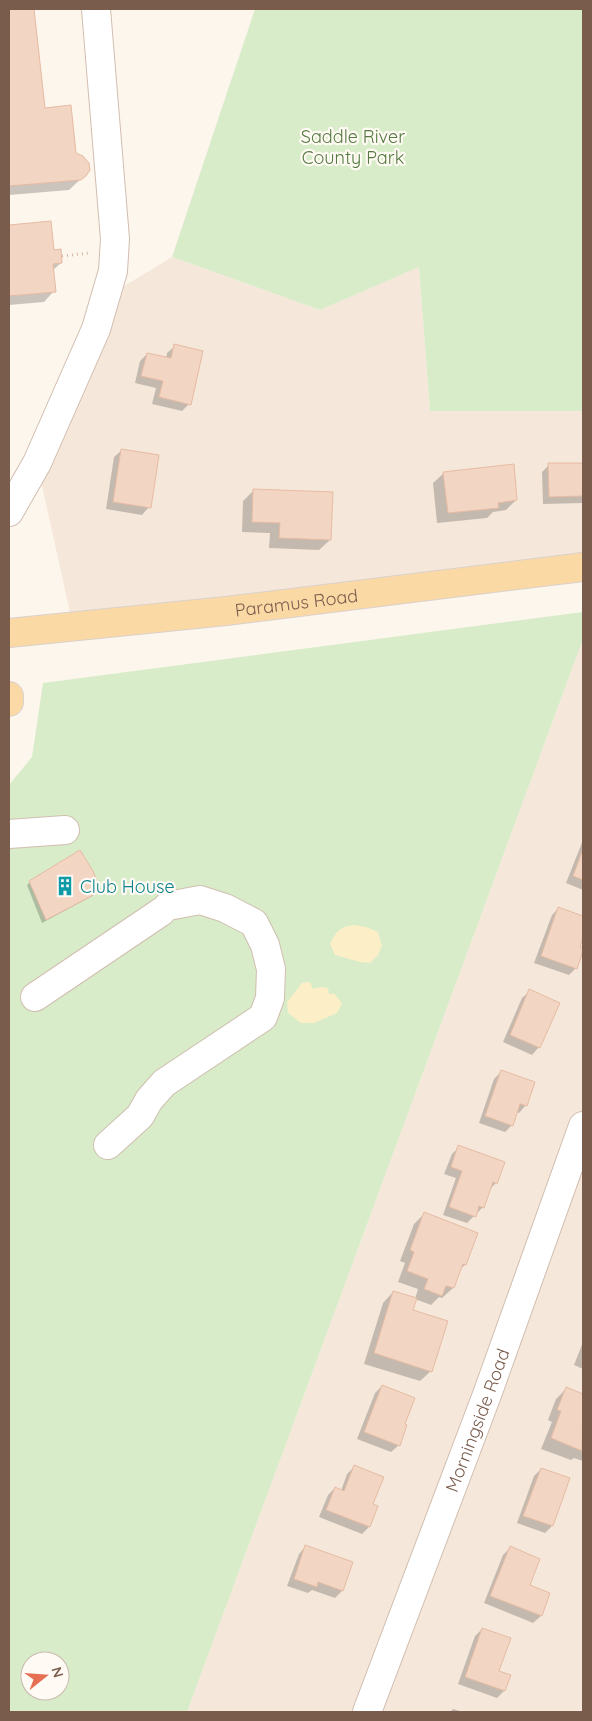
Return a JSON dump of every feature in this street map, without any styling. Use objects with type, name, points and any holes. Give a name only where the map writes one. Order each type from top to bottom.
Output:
[{"type":"main road","name":"Paramus Road","points":[[9,633],[226,611],[583,567]]},
{"type":"main road","points":[[9,696],[9,702]]},
{"type":"street","points":[[9,512],[37,463],[96,329],[113,271],[114,219],[96,9]]},
{"type":"street","points":[[9,834],[65,830]]},
{"type":"street","points":[[34,998],[165,909],[200,900],[225,908],[254,923],[265,945],[271,969],[270,998],[263,1017],[164,1084],[149,1100],[140,1116],[108,1145]]},
{"type":"street","name":"Morningside Road","points":[[367,1712],[488,1392],[583,1126]]},
{"type":"path","points":[[62,256],[96,253]]},
{"type":"shaded area","points":[[172,257],[320,310],[419,267],[430,411],[583,411],[583,567],[73,626],[37,463],[106,297]]},
{"type":"shaded area","points":[[583,639],[583,1712],[187,1712]]},
{"type":"green space","name":"Saddle River County Park","points":[[255,9],[583,9],[583,411],[430,411],[419,267],[320,310],[172,257]]},
{"type":"green space","points":[[583,612],[583,639],[187,1712],[9,1712],[9,785],[32,757],[43,683]]},
{"type":"sand","points":[[354,925],[378,932],[382,946],[378,955],[370,963],[335,955],[330,944],[339,930]]},
{"type":"sand","points":[[310,982],[313,989],[328,988],[329,994],[335,994],[342,1004],[337,1013],[314,1023],[301,1023],[288,1013],[287,1002],[302,983]]},
{"type":"building","points":[[9,9],[34,9],[45,108],[71,105],[76,153],[83,156],[89,163],[90,170],[81,180],[9,186]]},
{"type":"building","points":[[51,221],[54,250],[61,249],[62,263],[53,264],[56,292],[9,296],[9,225]]},
{"type":"building","points":[[174,344],[203,351],[191,405],[159,397],[163,381],[141,376],[147,353],[171,358]]},
{"type":"building","points":[[121,449],[159,455],[151,508],[113,502]]},
{"type":"building","points":[[548,463],[583,463],[583,496],[549,497]]},
{"type":"building","points":[[514,464],[517,500],[498,503],[499,508],[448,513],[443,472]]},
{"type":"building","points":[[253,489],[333,492],[331,540],[279,538],[280,523],[252,522]]},
{"type":"building","points":[[583,849],[583,880],[573,876]]},
{"type":"building","name":"Club House","points":[[80,850],[93,871],[101,891],[46,920],[29,881]]},
{"type":"building","points":[[558,907],[583,916],[583,937],[580,947],[583,948],[583,951],[577,969],[541,956]]},
{"type":"building","points":[[529,989],[560,1003],[540,1048],[510,1035]]},
{"type":"building","points":[[501,1070],[535,1082],[527,1106],[520,1104],[513,1126],[485,1116]]},
{"type":"building","points":[[458,1145],[505,1162],[497,1184],[493,1182],[484,1208],[479,1206],[476,1217],[449,1207],[462,1171],[451,1167]]},
{"type":"building","points":[[424,1212],[478,1233],[466,1265],[463,1264],[454,1288],[446,1286],[442,1296],[424,1289],[428,1279],[407,1271],[414,1252],[410,1250]]},
{"type":"building","points":[[393,1291],[417,1298],[413,1310],[448,1321],[432,1372],[374,1353]]},
{"type":"building","points":[[382,1385],[415,1398],[405,1424],[407,1425],[400,1446],[364,1432]]},
{"type":"building","points":[[566,1387],[583,1394],[582,1451],[551,1438],[561,1411],[557,1410]]},
{"type":"building","points":[[354,1465],[384,1477],[373,1504],[378,1506],[370,1527],[326,1510],[335,1487],[344,1491]]},
{"type":"building","points":[[541,1468],[570,1478],[553,1526],[523,1516]]},
{"type":"building","points":[[305,1545],[353,1562],[343,1591],[318,1582],[317,1587],[294,1579]]},
{"type":"building","points":[[510,1546],[540,1559],[530,1585],[550,1593],[542,1616],[490,1596]]},
{"type":"building","points":[[482,1628],[511,1638],[499,1671],[511,1675],[505,1691],[465,1677]]},
{"type":"place","name":"Club House","points":[[65,886]]}]
